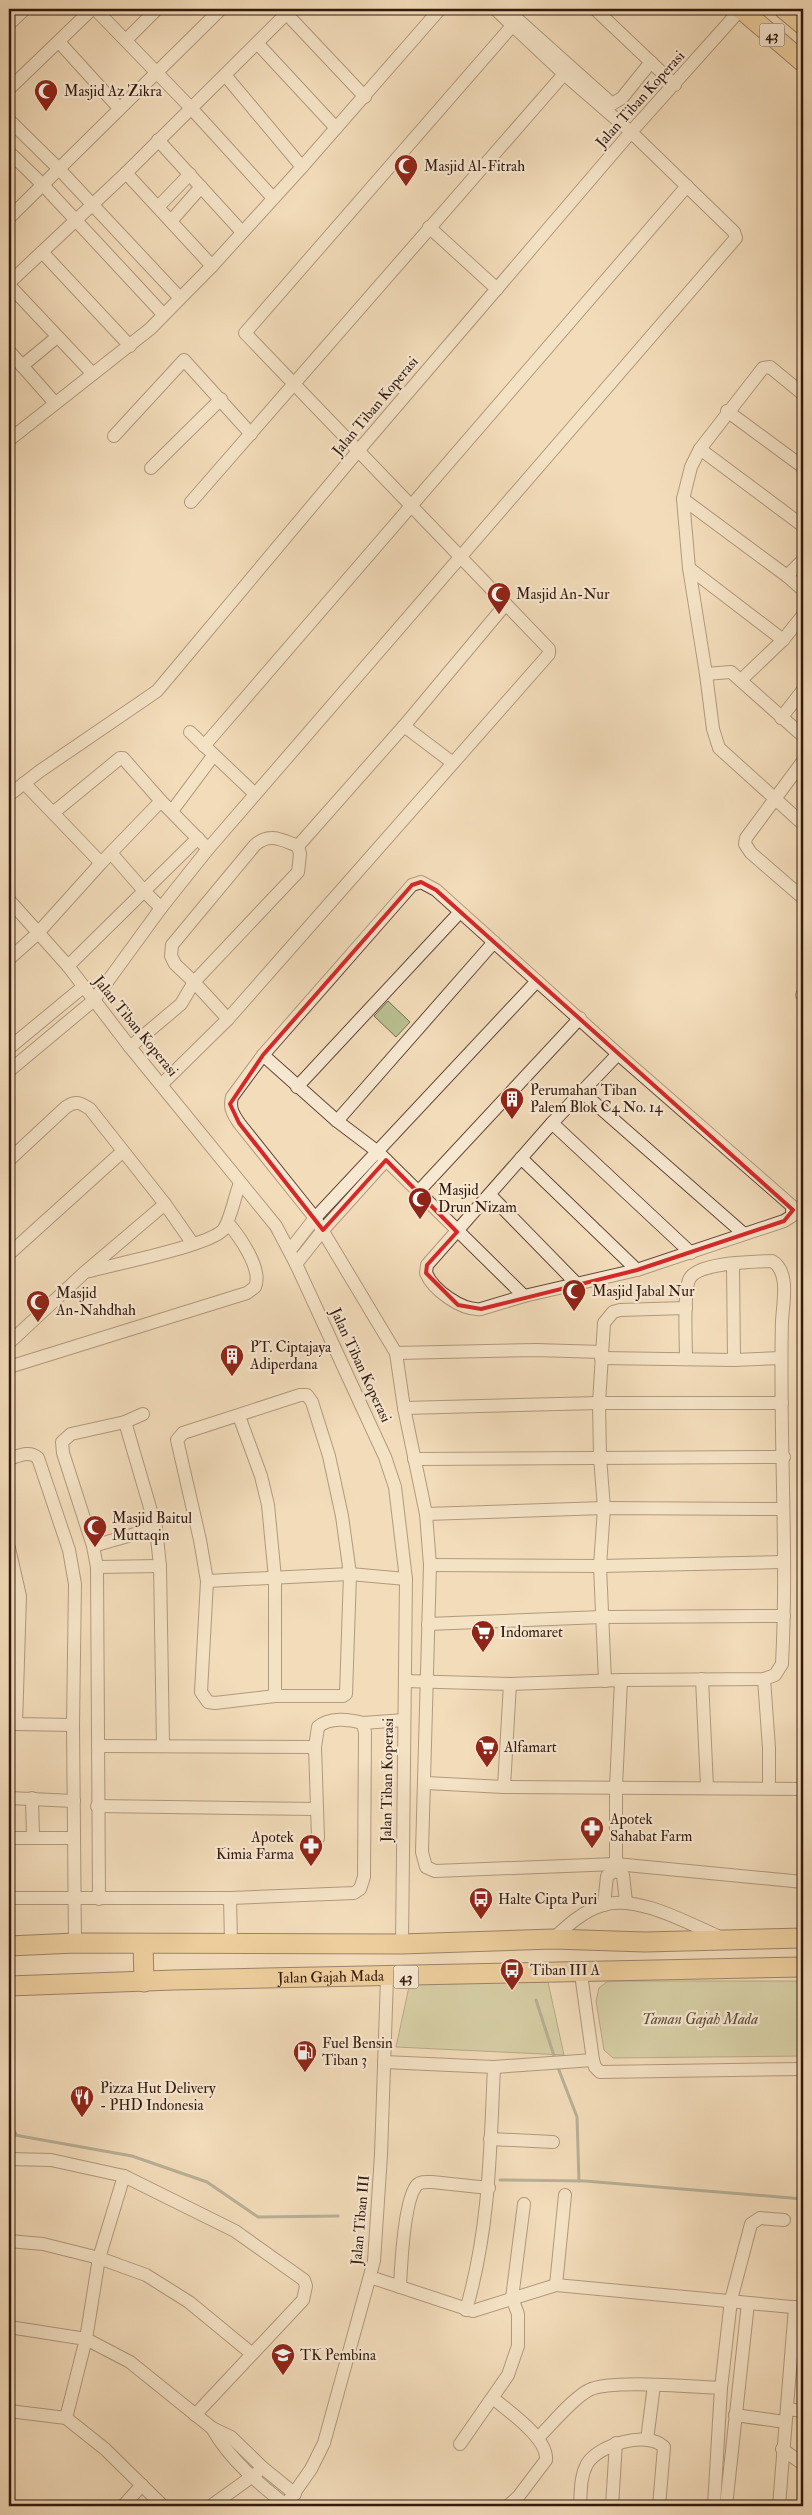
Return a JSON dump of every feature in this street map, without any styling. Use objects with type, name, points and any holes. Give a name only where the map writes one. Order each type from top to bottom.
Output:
[{"type":"highway","name":"43","points":[[741,9],[803,62]]},
{"type":"highway","name":"43","points":[[784,9],[803,25]]},
{"type":"highway","name":"43","points":[[9,1946],[75,1943],[231,1942],[402,1944],[553,1939],[645,1942],[803,1938]]},
{"type":"highway","points":[[645,1942],[647,1970]]},
{"type":"highway","points":[[143,1944],[144,1982]]},
{"type":"highway","name":"Jalan Gajah Mada","points":[[9,1986],[581,1974],[647,1970],[803,1967]]},
{"type":"street","points":[[9,24],[25,9]]},
{"type":"street","points":[[9,89],[94,9],[157,72],[273,198]]},
{"type":"street","points":[[126,40],[157,9]]},
{"type":"street","points":[[9,218],[221,9]]},
{"type":"street","points":[[10,435],[130,346],[172,306],[212,266],[365,97],[438,9]]},
{"type":"street","points":[[9,1071],[94,1000],[161,908],[254,794],[736,238],[734,232],[631,132],[564,74],[495,9]]},
{"type":"street","points":[[506,9],[612,104],[622,98],[651,62]]},
{"type":"street","points":[[594,9],[675,85]]},
{"type":"street","name":"Jalan Tiban Koperasi","points":[[9,795],[157,691],[496,289],[631,132],[741,9]]},
{"type":"street","points":[[93,374],[9,284],[258,44],[284,11],[365,97]]},
{"type":"street","points":[[162,1084],[228,1019],[549,654],[548,649],[461,556],[294,385],[245,332],[512,26]]},
{"type":"street","points":[[58,42],[119,108]]},
{"type":"street","points":[[258,44],[336,128]]},
{"type":"street","points":[[191,502],[564,74]]},
{"type":"street","points":[[225,75],[302,167]]},
{"type":"street","points":[[9,120],[59,169],[169,286],[172,306]]},
{"type":"street","points":[[158,140],[242,232]]},
{"type":"street","points":[[9,152],[75,220],[172,306]]},
{"type":"street","points":[[126,173],[212,266]]},
{"type":"street","points":[[158,207],[190,174]]},
{"type":"street","points":[[204,746],[412,507],[686,186]]},
{"type":"street","points":[[171,221],[201,187]]},
{"type":"street","points":[[429,227],[496,289]]},
{"type":"street","points":[[42,252],[130,346]]},
{"type":"street","points":[[22,366],[57,337]]},
{"type":"street","points":[[9,351],[55,403]]},
{"type":"street","points":[[114,436],[184,360],[251,434]]},
{"type":"street","points":[[803,394],[770,367],[760,370],[700,450],[691,466],[683,499],[689,568],[713,729],[719,748],[803,824]]},
{"type":"street","points":[[151,468],[221,399]]},
{"type":"street","points":[[728,412],[803,467]]},
{"type":"street","points":[[700,450],[803,526]]},
{"type":"street","points":[[683,499],[803,590]]},
{"type":"street","points":[[787,576],[803,560]]},
{"type":"street","points":[[689,568],[784,640]]},
{"type":"street","points":[[298,846],[404,726],[505,605]]},
{"type":"street","points":[[741,680],[784,640],[803,615]]},
{"type":"street","points":[[706,674],[731,672],[803,736]]},
{"type":"street","points":[[781,718],[803,690]]},
{"type":"street","points":[[404,726],[453,763]]},
{"type":"street","points":[[190,732],[254,794]]},
{"type":"street","points":[[172,811],[213,756]]},
{"type":"street","points":[[53,814],[120,758],[208,849]]},
{"type":"street","points":[[803,761],[746,838],[745,844],[750,853],[803,898]]},
{"type":"street","points":[[24,783],[101,863]]},
{"type":"street","points":[[9,960],[37,934],[101,863],[161,801]]},
{"type":"street","points":[[228,1019],[194,982],[174,964],[171,956],[172,945],[262,839],[272,837],[298,846]]},
{"type":"street","points":[[68,966],[198,838]]},
{"type":"street","points":[[130,1047],[180,1004],[194,982],[298,872],[300,854],[298,846]]},
{"type":"street","points":[[111,853],[161,908]]},
{"type":"street","points":[[618,1054],[552,1123],[490,1196],[426,1265],[426,1273],[432,1282],[458,1305],[473,1310],[576,1283],[637,1270],[691,1253],[792,1216],[792,1206],[427,883],[421,882],[412,885],[263,1055],[232,1097],[230,1104],[232,1112],[315,1218],[396,1353],[404,1408],[426,1514],[430,1565],[423,1861],[429,1869],[435,1871],[616,1867],[803,1882]]},
{"type":"street","name":"Jalan Tiban Koperasi","points":[[9,900],[37,934],[68,966],[130,1047],[270,1217],[290,1250],[385,1457],[395,1487],[403,1534],[406,1579],[402,1944]]},
{"type":"street","points":[[297,1087],[460,912]]},
{"type":"street","points":[[336,1121],[494,942]]},
{"type":"street","points":[[296,1264],[382,1156],[537,981]]},
{"type":"street","points":[[9,1048],[83,987]]},
{"type":"street","points":[[419,1191],[580,1018]]},
{"type":"street","points":[[263,1055],[336,1121],[382,1156],[524,1296]]},
{"type":"street","points":[[582,1092],[744,1234]]},
{"type":"street","points":[[9,1160],[72,1103],[79,1102],[90,1110],[165,1204],[193,1244]]},
{"type":"street","points":[[552,1123],[691,1253]]},
{"type":"street","points":[[9,1254],[122,1152]]},
{"type":"street","points":[[290,1250],[315,1218],[382,1156]]},
{"type":"street","points":[[521,1158],[637,1270]]},
{"type":"street","points":[[85,1272],[193,1244],[222,1232],[228,1223],[232,1200],[240,1182]]},
{"type":"street","points":[[490,1196],[576,1283]]},
{"type":"street","points":[[9,1343],[85,1272],[165,1204]]},
{"type":"street","points":[[9,1367],[247,1293],[254,1287],[256,1276],[246,1248],[228,1223]]},
{"type":"street","points":[[405,1681],[510,1684],[621,1680],[764,1680],[775,1675],[782,1664],[784,1616],[784,1457],[781,1358],[783,1280],[781,1269],[772,1261],[733,1264],[701,1270],[694,1274],[686,1285],[686,1358]]},
{"type":"street","points":[[733,1264],[734,1360]]},
{"type":"street","points":[[605,1681],[600,1566],[604,1508],[600,1457],[599,1403],[604,1323],[613,1312],[620,1310],[686,1308]]},
{"type":"street","points":[[396,1353],[536,1350],[602,1355],[734,1360],[781,1358]]},
{"type":"street","points":[[300,1395],[309,1396],[329,1456],[342,1516],[350,1574],[346,1694],[344,1696],[275,1696],[215,1703],[208,1702],[202,1692],[207,1581],[200,1540],[177,1440],[183,1433],[300,1395]]},
{"type":"street","points":[[404,1408],[599,1403],[782,1403]]},
{"type":"street","points":[[99,1899],[97,1567],[93,1546],[63,1453],[62,1442],[71,1434],[125,1422],[143,1414]]},
{"type":"street","points":[[239,1416],[266,1492],[275,1578],[275,1696]]},
{"type":"street","points":[[125,1422],[156,1528],[160,1566],[163,1745]]},
{"type":"street","points":[[9,1460],[27,1454],[32,1454],[38,1458],[71,1558],[76,1584],[73,1725],[75,1943]]},
{"type":"street","points":[[414,1459],[784,1457]]},
{"type":"street","points":[[426,1514],[604,1508],[783,1509]]},
{"type":"street","points":[[93,1546],[156,1528]]},
{"type":"street","points":[[9,1548],[20,1596],[14,1665],[12,1724],[73,1725]]},
{"type":"street","points":[[430,1565],[600,1566],[783,1562]]},
{"type":"street","points":[[97,1567],[160,1566]]},
{"type":"street","points":[[207,1581],[350,1574],[406,1579]]},
{"type":"street","points":[[428,1624],[602,1617],[784,1616]]},
{"type":"street","points":[[702,1679],[708,1787]]},
{"type":"street","points":[[621,1680],[616,1787],[616,1867],[623,1875],[626,1902]]},
{"type":"street","points":[[764,1680],[769,1748],[769,1788]]},
{"type":"street","points":[[504,1787],[510,1684]]},
{"type":"street","points":[[318,1838],[315,1747],[320,1724],[340,1720],[363,1723],[404,1720]]},
{"type":"street","points":[[9,1898],[230,1898],[347,1895],[360,1890],[364,1877],[365,1733],[363,1723]]},
{"type":"street","points":[[98,1746],[315,1747]]},
{"type":"street","points":[[426,1784],[504,1787],[803,1789]]},
{"type":"street","points":[[9,1798],[74,1801]]},
{"type":"street","points":[[32,1798],[33,1837]]},
{"type":"street","points":[[97,1806],[316,1809]]},
{"type":"street","points":[[9,1838],[74,1838]]},
{"type":"street","points":[[604,1905],[606,1876],[616,1867]]},
{"type":"street","points":[[230,1898],[231,1942]]},
{"type":"street","points":[[553,1939],[576,1919],[604,1905],[626,1902],[644,1906],[726,1940]]},
{"type":"street","points":[[581,1974],[593,2060],[597,2070],[606,2073],[803,2069]]},
{"type":"street","name":"Jalan Tiban III","points":[[286,2506],[311,2470],[326,2436],[374,2261],[379,2191],[387,1978]]},
{"type":"street","points":[[384,2062],[494,2067],[593,2060]]},
{"type":"street","points":[[466,2310],[485,2227],[489,2188],[494,2067]]},
{"type":"street","points":[[490,2139],[552,2142]]},
{"type":"street","points":[[9,2159],[52,2160],[124,2176],[235,2232],[304,2280],[306,2286],[303,2300],[195,2414]]},
{"type":"street","points":[[66,2418],[86,2340],[99,2258],[124,2176]]},
{"type":"street","points":[[400,2286],[409,2202],[417,2185],[424,2182],[432,2182],[489,2188]]},
{"type":"street","points":[[556,2285],[566,2195]]},
{"type":"street","points":[[460,2444],[508,2376],[518,2346],[518,2314],[512,2298],[524,2204]]},
{"type":"street","points":[[714,2506],[721,2388],[731,2300],[751,2224],[760,2218],[784,2220]]},
{"type":"street","points":[[9,2241],[43,2244],[99,2258],[146,2275],[164,2285],[208,2316],[251,2354]]},
{"type":"street","points":[[370,2277],[473,2311],[556,2285],[731,2300],[799,2308],[798,2358],[785,2422],[780,2506]]},
{"type":"street","points":[[726,2506],[748,2303]]},
{"type":"street","points":[[9,2327],[86,2340],[143,2370],[212,2428],[232,2436],[263,2468],[295,2494]]},
{"type":"street","points":[[538,2438],[589,2390],[612,2385],[721,2388]]},
{"type":"street","points":[[647,2440],[654,2385]]},
{"type":"street","points":[[493,2398],[538,2438],[546,2449],[546,2460],[519,2502],[508,2506]]},
{"type":"street","points":[[787,2409],[803,2411]]},
{"type":"street","points":[[9,2411],[66,2418],[105,2449],[163,2506]]},
{"type":"street","points":[[735,2415],[785,2422]]},
{"type":"street","points":[[212,2428],[223,2446],[252,2477],[286,2506]]},
{"type":"street","points":[[580,2506],[581,2486],[587,2464],[594,2455],[616,2443],[647,2440],[660,2443],[664,2447],[659,2506]]},
{"type":"street","points":[[612,2506],[616,2443]]},
{"type":"street","points":[[782,2450],[803,2464]]},
{"type":"street","points":[[211,2506],[263,2468]]},
{"type":"street","points":[[123,2506],[142,2485]]},
{"type":"highlighted area","points":[[421,882],[436,890],[793,1210],[784,1221],[637,1270],[481,1309],[458,1305],[426,1273],[427,1265],[457,1232],[386,1160],[323,1230],[239,1123],[230,1104],[263,1055],[412,885]]},
{"type":"green space","points":[[388,1001],[410,1022],[396,1037],[374,1016]]},
{"type":"green space","name":"Taman Gajah Mada","points":[[608,1981],[803,1981],[803,2056],[613,2058],[604,2050],[596,2001],[599,1988]]},
{"type":"green space","points":[[410,1982],[548,1982],[564,2055],[396,2047]]},
{"type":"waterway","points":[[536,2000],[555,2059]]},
{"type":"waterway","points":[[557,2065],[577,2117],[579,2181]]},
{"type":"waterway","points":[[9,2123],[16,2134]]},
{"type":"waterway","points":[[9,2134],[132,2156],[207,2182],[258,2217],[338,2216]]},
{"type":"waterway","points":[[500,2180],[585,2181],[803,2199]]},
{"type":"place","name":"Masjid Az Zikra","points":[[46,112]]},
{"type":"place","name":"Masjid Al-Fitrah","points":[[406,187]]},
{"type":"place","name":"Masjid An-Nur","points":[[499,615]]},
{"type":"place","name":"Perumahan Tiban Palem Blok C4 No. 14","points":[[512,1120]]},
{"type":"place","name":"Masjid Drun Nizam","points":[[420,1220]]},
{"type":"place","name":"Masjid Jabal Nur","points":[[574,1312]]},
{"type":"place","name":"Masjid An-Nahdhah","points":[[38,1323]]},
{"type":"place","name":"PT. Ciptajaya Adiperdana","points":[[232,1377]]},
{"type":"place","name":"Masjid Baitul Muttaqin","points":[[95,1548]]},
{"type":"place","name":"Indomaret","points":[[483,1653]]},
{"type":"place","name":"Alfamart","points":[[487,1768]]},
{"type":"place","name":"Apotek Sahabat Farm","points":[[592,1849]]},
{"type":"place","name":"Apotek Kimia Farma","points":[[311,1867]]},
{"type":"place","name":"Halte Cipta Puri","points":[[481,1920]]},
{"type":"place","name":"Tiban III A","points":[[512,1991]]},
{"type":"place","name":"Fuel Bensin Tiban 3","points":[[305,2073]]},
{"type":"place","name":"Pizza Hut Delivery - PHD Indonesia","points":[[82,2118]]},
{"type":"place","name":"TK Pembina","points":[[283,2376]]}]
